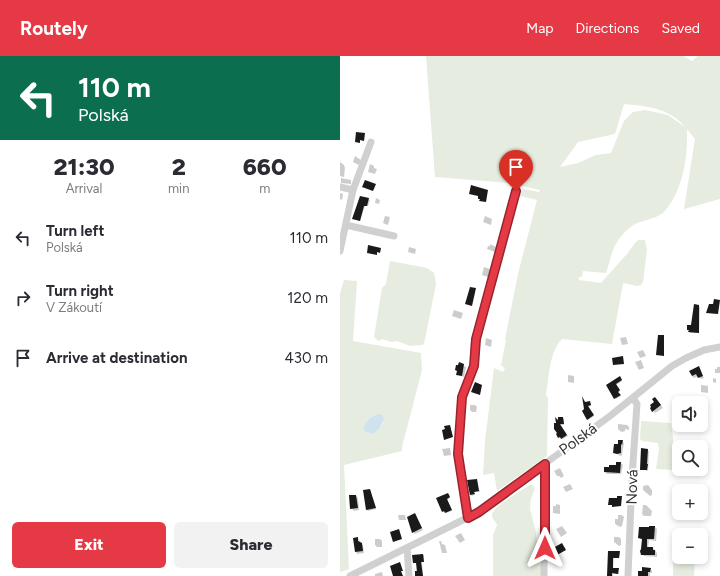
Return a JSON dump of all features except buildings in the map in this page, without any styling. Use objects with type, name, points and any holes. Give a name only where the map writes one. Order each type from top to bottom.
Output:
[{"type":"street","points":[[340,251],[353,190],[370,142]]},
{"type":"street","points":[[340,187],[353,190]]},
{"type":"street","points":[[468,518],[458,454],[462,397],[474,366],[476,339],[516,191]]},
{"type":"street","points":[[346,225],[394,236]]},
{"type":"street","name":"Polská","points":[[350,576],[479,512],[633,398],[672,366],[704,350],[720,347]]},
{"type":"street","name":"Nová","points":[[628,576],[637,404],[633,398]]},
{"type":"street","points":[[544,576],[545,464]]},
{"type":"street","points":[[407,548],[409,576]]},
{"type":"shaded area","points":[[426,56],[683,56],[692,61],[698,56],[720,56],[720,199],[684,209],[695,139],[687,129],[683,174],[680,185],[670,205],[660,215],[634,224],[628,229],[613,250],[606,273],[583,271],[582,277],[579,277],[579,280],[601,283],[638,240],[645,240],[647,250],[643,282],[641,285],[637,286],[623,283],[612,344],[562,339],[558,344],[554,351],[550,365],[546,395],[548,398],[547,456],[497,491],[494,473],[483,475],[485,441],[494,368],[503,372],[505,369],[501,365],[505,339],[518,274],[537,200],[516,195],[523,189],[539,192],[540,190],[510,183],[435,177]],"holes":[[[624,104],[658,109],[672,116],[685,127],[668,115],[645,110],[633,112],[624,121],[611,153],[596,155],[578,163],[560,167],[578,142],[615,134]]]},
{"type":"shaded area","points":[[390,261],[427,268],[434,273],[436,284],[424,344],[422,345],[410,346],[397,341],[392,342],[382,339],[379,341],[374,337],[382,288],[386,284]]},
{"type":"shaded area","points":[[344,280],[357,281],[353,341],[421,353],[422,370],[402,451],[344,465],[349,569],[340,572],[340,293]],"holes":[[[378,414],[383,422],[379,429],[373,434],[366,421]]]},
{"type":"shaded area","points":[[641,421],[671,423],[673,437],[672,470],[656,469],[659,449],[658,443],[642,441],[640,439]]},
{"type":"shaded area","points":[[531,484],[535,488],[531,499],[530,509],[536,532],[539,559],[541,564],[541,576],[493,576],[493,535],[497,525],[492,517],[492,514],[498,506]]},
{"type":"shaded area","points":[[673,564],[695,564],[694,576],[673,576]]},
{"type":"water","points":[[378,414],[382,415],[384,419],[379,429],[373,434],[364,431],[368,420]]},
{"type":"route","points":[[516,191],[476,339],[474,366],[462,397],[458,454],[468,518],[479,512],[545,464],[545,548]]}]
